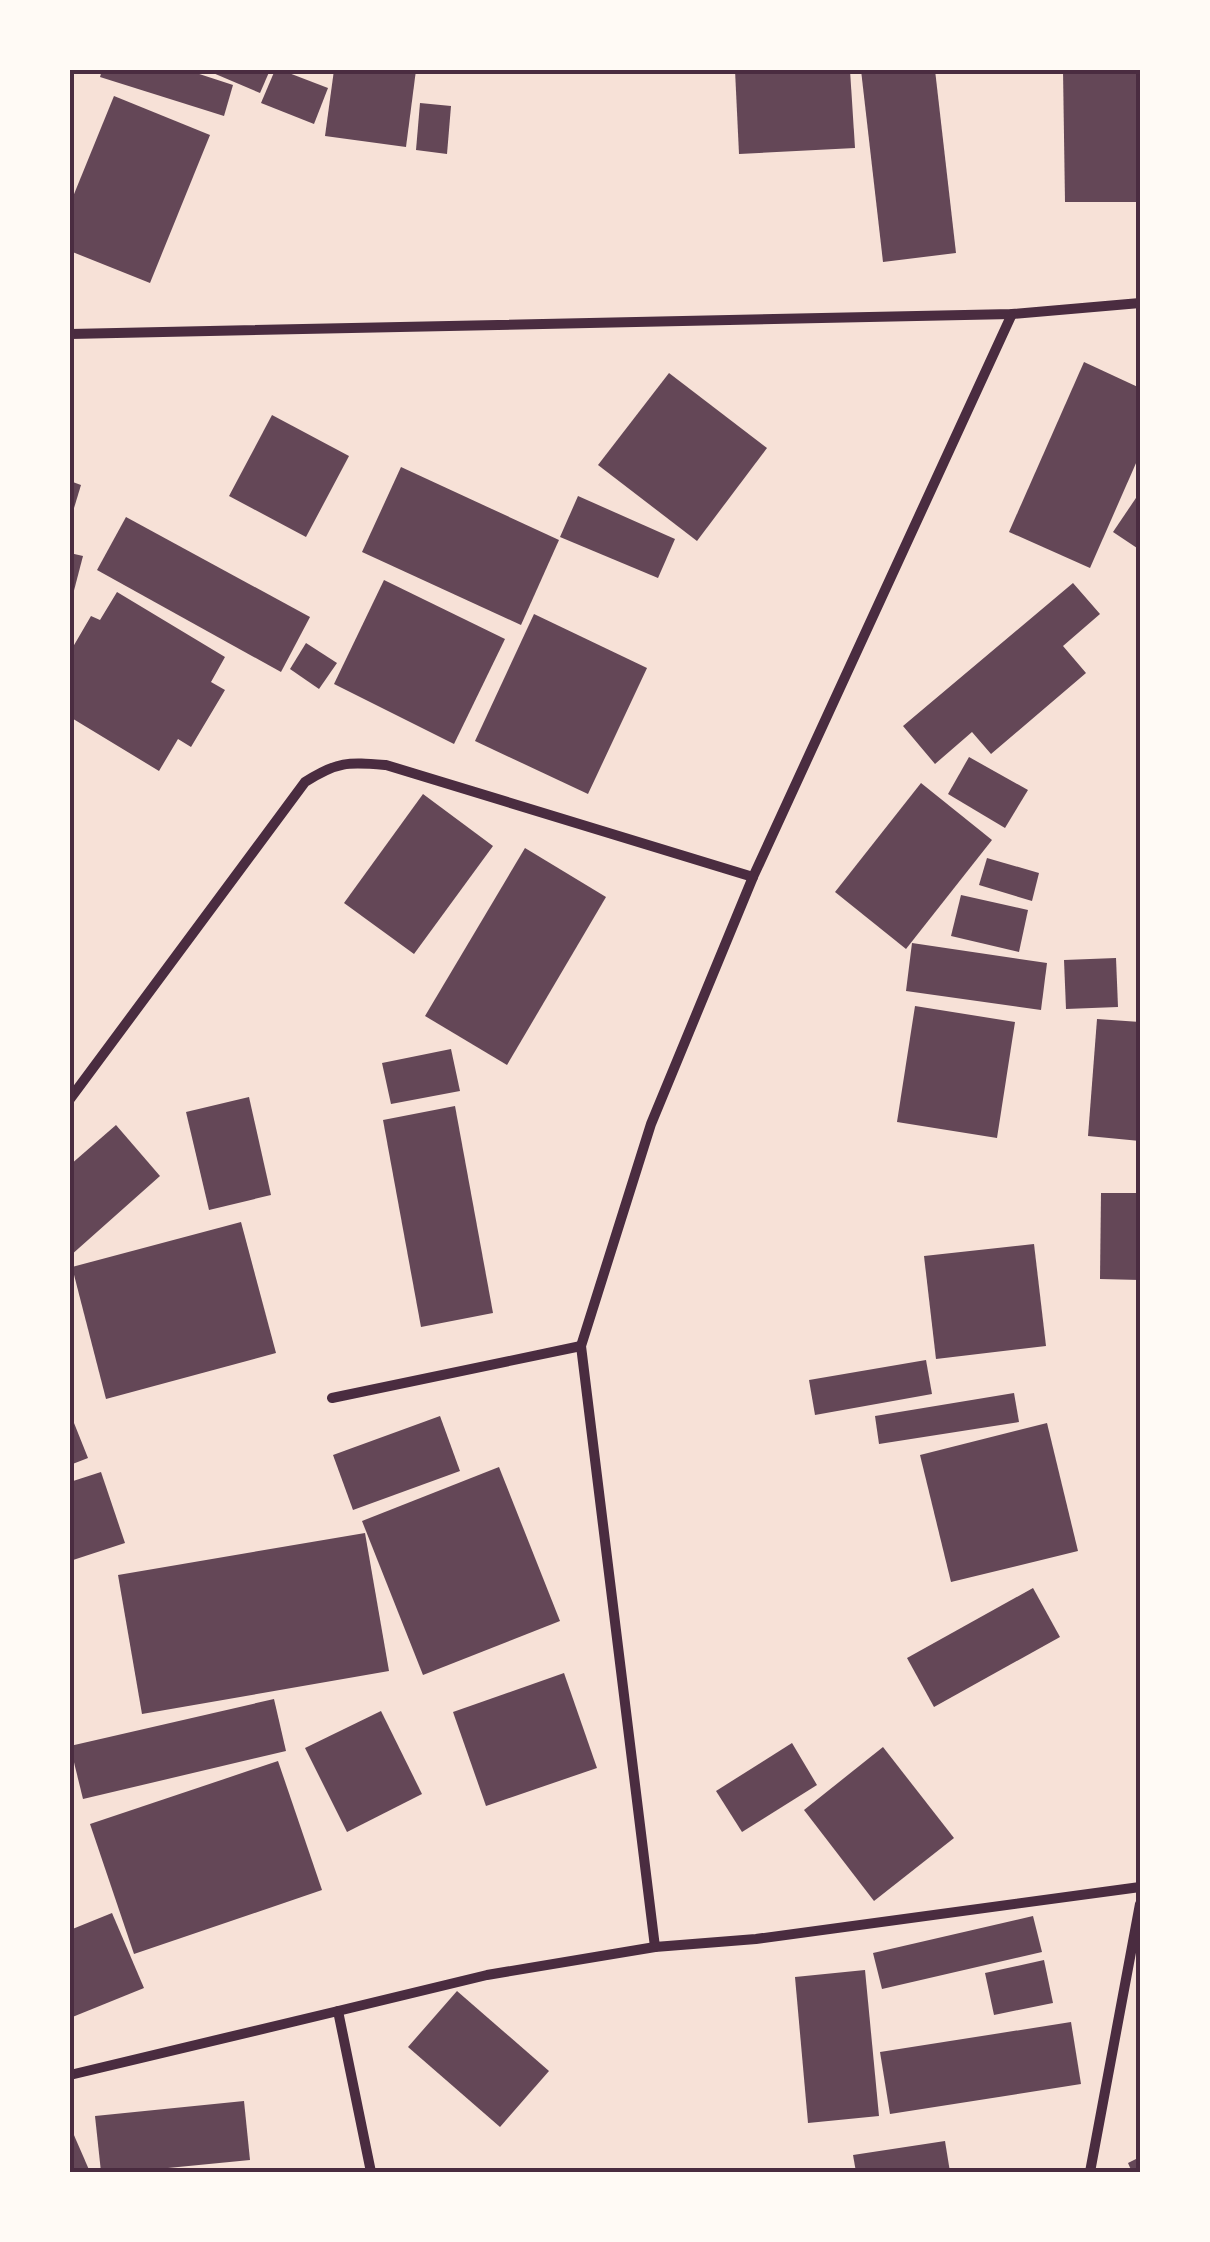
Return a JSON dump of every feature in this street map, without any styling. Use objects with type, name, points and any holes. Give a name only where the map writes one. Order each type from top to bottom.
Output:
[{"type":"street","points":[[70,334],[1012,314],[1140,303]]},
{"type":"street","points":[[655,1947],[581,1346],[651,1124],[753,877],[1012,314]]},
{"type":"street","points":[[70,1099],[305,782],[327,768],[353,762],[386,765],[753,877]]},
{"type":"street","points":[[332,1398],[581,1346]]},
{"type":"street","points":[[70,2075],[487,1975],[655,1947],[756,1940],[1140,1887]]},
{"type":"street","points":[[1090,2172],[1140,1904]]},
{"type":"street","points":[[338,2011],[370,2172]]},
{"type":"building","points":[[102,70],[187,70],[233,85],[224,116],[100,77]]},
{"type":"building","points":[[206,70],[270,70],[260,93]]},
{"type":"building","points":[[275,70],[328,88],[314,124],[261,103]]},
{"type":"building","points":[[334,70],[416,70],[406,147],[325,136]]},
{"type":"building","points":[[735,70],[850,70],[855,148],[739,154]]},
{"type":"building","points":[[861,70],[935,70],[956,253],[883,262]]},
{"type":"building","points":[[1063,70],[1140,70],[1140,202],[1065,202]]},
{"type":"building","points":[[114,96],[210,135],[150,283],[70,251],[70,204]]},
{"type":"building","points":[[420,103],[451,106],[447,154],[416,150]]},
{"type":"building","points":[[1084,362],[1140,388],[1140,454],[1090,568],[1009,532]]},
{"type":"building","points":[[669,373],[767,448],[697,541],[598,465]]},
{"type":"building","points":[[272,415],[349,456],[306,537],[229,496]]},
{"type":"building","points":[[401,467],[559,540],[521,625],[362,552]]},
{"type":"building","points":[[70,481],[81,485],[71,518],[70,518]]},
{"type":"building","points":[[1140,492],[1140,550],[1113,532]]},
{"type":"building","points":[[578,496],[675,539],[658,578],[560,537]]},
{"type":"building","points":[[126,517],[310,617],[281,672],[97,570]]},
{"type":"building","points":[[70,553],[83,556],[71,602],[70,602]]},
{"type":"building","points":[[384,580],[505,639],[454,744],[334,684]]},
{"type":"building","points":[[1073,583],[1100,614],[1063,646],[1086,673],[991,754],[972,732],[935,764],[903,726]]},
{"type":"building","points":[[117,592],[225,657],[211,682],[225,690],[191,747],[178,739],[159,771],[70,717],[70,672],[74,665],[70,663],[70,652],[91,616],[100,620]]},
{"type":"building","points":[[534,614],[647,668],[588,794],[475,741]]},
{"type":"building","points":[[306,643],[337,663],[319,689],[290,669]]},
{"type":"building","points":[[969,757],[1028,790],[1005,828],[948,794]]},
{"type":"building","points":[[921,783],[992,840],[906,949],[835,892]]},
{"type":"building","points":[[423,794],[493,846],[414,954],[344,903]]},
{"type":"building","points":[[525,848],[606,897],[507,1065],[425,1016]]},
{"type":"building","points":[[987,858],[1039,873],[1032,901],[979,885]]},
{"type":"building","points":[[961,895],[1028,910],[1019,952],[951,936]]},
{"type":"building","points":[[912,943],[1047,963],[1041,1010],[906,991]]},
{"type":"building","points":[[1116,958],[1118,1007],[1066,1009],[1064,960]]},
{"type":"building","points":[[915,1006],[1015,1022],[997,1138],[897,1122]]},
{"type":"building","points":[[1097,1019],[1140,1022],[1140,1141],[1088,1136]]},
{"type":"building","points":[[451,1049],[460,1091],[391,1104],[382,1063]]},
{"type":"building","points":[[249,1097],[271,1195],[209,1210],[186,1112]]},
{"type":"building","points":[[455,1106],[493,1313],[421,1327],[383,1120]]},
{"type":"building","points":[[116,1125],[160,1176],[70,1256],[70,1165]]},
{"type":"building","points":[[1101,1193],[1140,1193],[1140,1280],[1100,1279]]},
{"type":"building","points":[[241,1222],[276,1353],[106,1399],[72,1267]]},
{"type":"building","points":[[1034,1244],[1046,1346],[936,1359],[924,1256]]},
{"type":"building","points":[[926,1360],[932,1394],[815,1415],[809,1380]]},
{"type":"building","points":[[1014,1393],[1019,1422],[879,1444],[875,1416]]},
{"type":"building","points":[[70,1413],[88,1458],[70,1465]]},
{"type":"building","points":[[440,1416],[460,1471],[353,1510],[333,1455]]},
{"type":"building","points":[[1047,1423],[1078,1551],[951,1582],[920,1455]]},
{"type":"building","points":[[499,1467],[560,1621],[423,1675],[362,1521]]},
{"type":"building","points":[[101,1472],[125,1543],[70,1561],[70,1482]]},
{"type":"building","points":[[365,1533],[389,1671],[142,1714],[118,1575]]},
{"type":"building","points":[[1033,1588],[1060,1637],[934,1707],[907,1658]]},
{"type":"building","points":[[564,1673],[597,1768],[486,1806],[453,1712]]},
{"type":"building","points":[[274,1699],[286,1751],[83,1799],[70,1746]]},
{"type":"building","points":[[381,1711],[422,1794],[347,1832],[305,1748]]},
{"type":"building","points":[[792,1743],[817,1785],[742,1832],[716,1791]]},
{"type":"building","points":[[883,1747],[954,1838],[874,1901],[804,1810]]},
{"type":"building","points":[[278,1761],[322,1890],[134,1954],[90,1824]]},
{"type":"building","points":[[112,1913],[144,1988],[70,2018],[70,1930]]},
{"type":"building","points":[[1033,1916],[1042,1952],[882,1989],[873,1953]]},
{"type":"building","points":[[1044,1960],[1053,2003],[994,2015],[985,1973]]},
{"type":"building","points":[[865,1970],[879,2116],[808,2123],[795,1977]]},
{"type":"building","points":[[457,1991],[549,2071],[500,2127],[408,2047]]},
{"type":"building","points":[[1071,2022],[1081,2084],[890,2114],[880,2052]]},
{"type":"building","points":[[244,2101],[250,2160],[101,2172],[95,2116]]},
{"type":"building","points":[[70,2126],[90,2172],[70,2172]]},
{"type":"building","points":[[945,2141],[950,2172],[856,2172],[853,2155]]},
{"type":"building","points":[[1140,2157],[1140,2172],[1132,2172],[1128,2163]]}]
